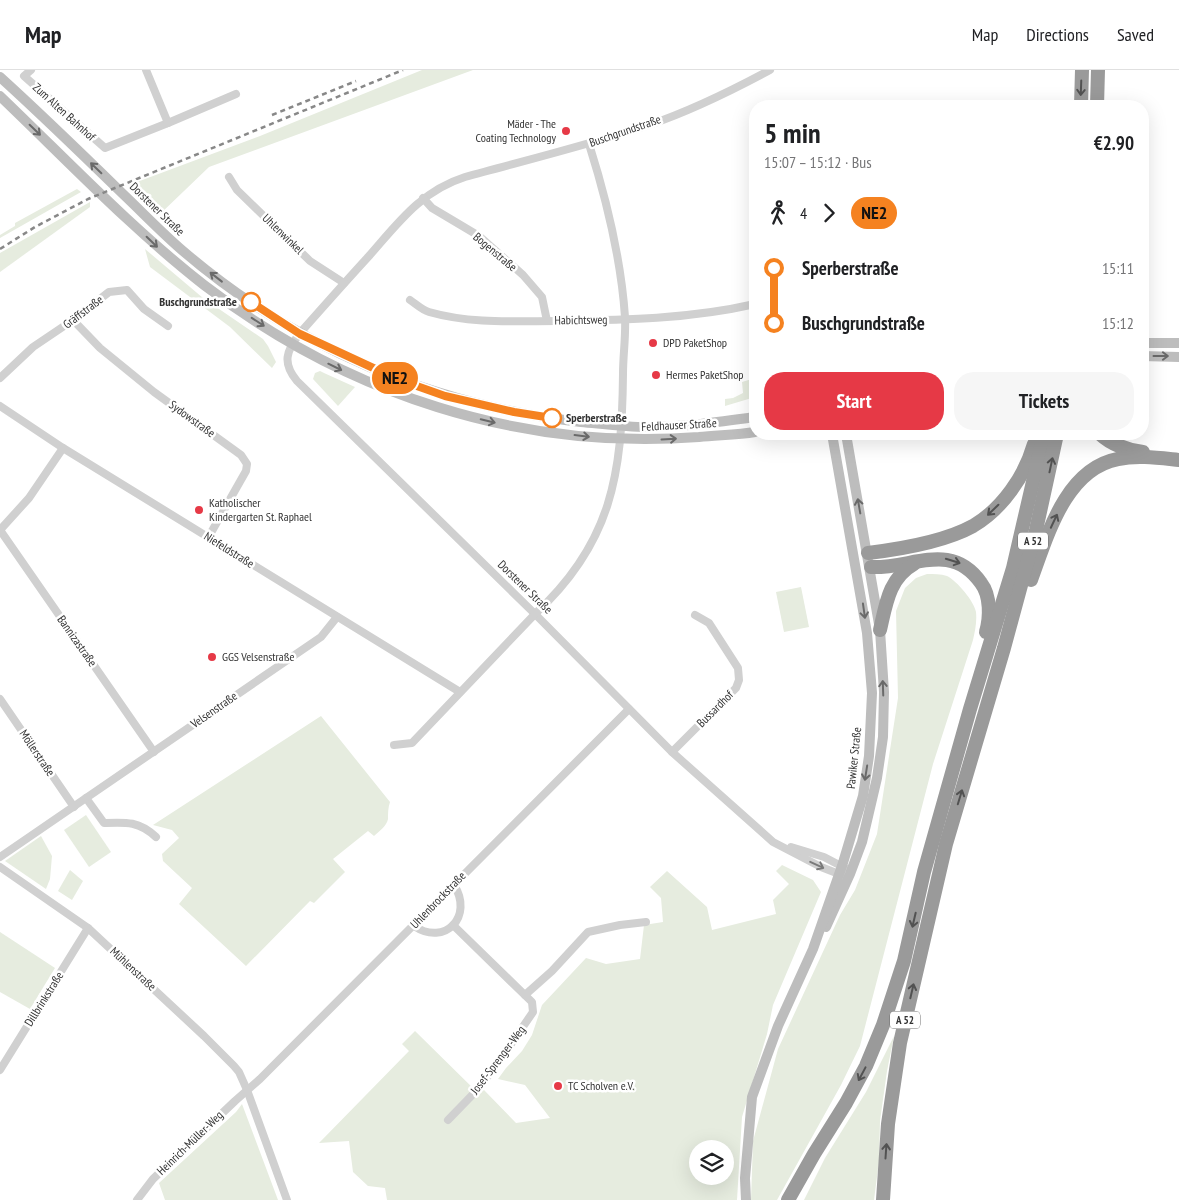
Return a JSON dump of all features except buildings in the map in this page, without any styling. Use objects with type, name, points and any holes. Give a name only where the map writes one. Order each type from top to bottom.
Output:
[{"type":"highway","points":[[1080,100],[1082,70]]},
{"type":"highway","points":[[1097,100],[1098,70]]},
{"type":"highway","points":[[869,560],[948,536],[972,526],[992,513],[1010,492],[1029,460],[1035,440]]},
{"type":"highway","name":"A 52","points":[[788,1200],[846,1103],[866,1066],[883,1025],[904,961],[924,872],[970,708],[1013,568],[1043,440]]},
{"type":"highway","name":"A 52","points":[[883,1200],[888,1124],[900,1043],[946,844],[1004,648],[1036,530],[1056,440]]},
{"type":"highway","points":[[1109,440],[1118,446],[1132,451],[1179,455]]},
{"type":"highway","points":[[1004,648],[1011,639],[1047,536],[1063,502],[1080,480],[1099,465],[1118,459],[1143,457],[1179,460]]},
{"type":"highway","points":[[869,560],[885,568],[920,561],[946,559],[961,564],[975,575],[984,587],[988,605],[988,624],[971,681],[970,708]]},
{"type":"highway","points":[[880,630],[887,598],[893,583],[901,573],[920,561]]},
{"type":"main road","name":"Dorstener Straße","points":[[0,77],[183,251],[238,294],[300,334]]},
{"type":"main road","points":[[0,96],[159,248],[232,305],[292,344]]},
{"type":"main road","name":"Feldhauser Straße","points":[[300,334],[397,379],[445,396],[514,412],[556,419],[645,427],[689,425],[749,418]]},
{"type":"main road","points":[[1149,343],[1179,344]]},
{"type":"main road","name":"Feldhauser Straße","points":[[292,344],[349,374],[442,409],[511,426],[598,438],[620,439],[680,438],[749,432]]},
{"type":"main road","points":[[1149,356],[1179,357]]},
{"type":"main road","name":"Pawiker Straße","points":[[746,1200],[745,1178],[752,1096],[778,1026],[813,949],[863,796],[869,756],[872,693],[867,633],[833,440]]},
{"type":"main road","name":"Pawiker Straße","points":[[813,949],[830,920],[862,842],[870,814],[883,737],[884,692],[880,630],[847,440]]},
{"type":"main road","points":[[856,563],[869,560]]},
{"type":"street","name":"Zum Alten Bahnhof","points":[[31,70],[24,76],[105,148],[236,94]]},
{"type":"street","points":[[146,70],[168,123]]},
{"type":"street","name":"Buschgrundstraße","points":[[300,334],[410,210],[423,198],[450,182],[589,144],[651,124],[713,98],[770,70]]},
{"type":"street","points":[[394,745],[412,743],[535,614],[556,595],[570,578],[598,530],[612,495],[622,425],[625,319],[620,266],[610,216],[589,144]]},
{"type":"street","name":"Uhlenwinkel","points":[[229,177],[237,190],[310,261],[344,283]]},
{"type":"street","name":"Bogenstraße","points":[[423,198],[432,208],[478,236],[522,275],[542,297],[547,321]]},
{"type":"street","name":"Gräffstraße","points":[[0,378],[33,347],[73,320],[109,292],[127,290],[144,309],[168,326]]},
{"type":"street","name":"Habichtsweg","points":[[410,300],[427,312],[459,318],[509,322],[676,317],[749,305]]},
{"type":"street","name":"Sydowstraße","points":[[73,320],[100,348],[154,392],[240,455],[247,464],[246,471],[208,538]]},
{"type":"street","name":"Dorstener Straße","points":[[300,334],[292,344],[286,360],[289,372],[297,381],[535,614],[672,752],[766,837],[797,850],[824,857],[840,870],[850,874]]},
{"type":"street","name":"Niefeldstraße","points":[[2,409],[460,692]]},
{"type":"street","points":[[0,530],[29,498],[63,448]]},
{"type":"street","name":"Bannizastraße","points":[[0,530],[154,752]]},
{"type":"street","name":"Bussardhof","points":[[672,752],[736,688],[739,680],[738,668],[725,647],[708,623],[695,614]]},
{"type":"street","name":"Velsenstraße","points":[[0,857],[321,637],[338,617]]},
{"type":"street","name":"Möllerstraße","points":[[0,699],[74,807]]},
{"type":"street","name":"Uhlenbrockstraße","points":[[247,1090],[414,926],[629,709]]},
{"type":"street","points":[[86,798],[104,823],[132,823],[146,828],[156,837]]},
{"type":"street","name":"Mühlenstraße","points":[[0,867],[88,928],[239,1072],[287,1200]]},
{"type":"street","points":[[414,926],[429,933],[438,933],[454,925],[460,916],[462,905],[460,894],[454,885]]},
{"type":"street","points":[[454,925],[525,995],[552,971],[588,932],[620,924],[646,922]]},
{"type":"street","name":"Dillbrinkstraße","points":[[0,1070],[88,928]]},
{"type":"street","name":"Josef-Sprenger-Weg","points":[[448,1120],[480,1087],[533,1012],[532,1002],[525,995]]},
{"type":"street","name":"Heinrich-Müller-Weg","points":[[137,1200],[153,1180],[247,1090]]},
{"type":"shaded area","points":[[422,70],[473,70],[209,167],[159,215],[129,185],[260,136]]},
{"type":"shaded area","points":[[77,189],[81,192],[0,238],[0,235],[15,226],[15,223]]},
{"type":"shaded area","points":[[90,202],[90,207],[0,272],[0,253]]},
{"type":"shaded area","points":[[145,249],[203,298],[263,339],[276,362],[272,368],[230,327],[150,267]]},
{"type":"shaded area","points":[[320,371],[355,387],[338,406],[313,379],[315,373]]},
{"type":"shaded area","points":[[749,380],[749,399],[725,406],[725,399],[733,398],[743,393],[742,382]]},
{"type":"shaded area","points":[[927,574],[947,576],[960,587],[969,597],[975,608],[976,626],[933,764],[860,1046],[841,1085],[777,1200],[751,1200],[753,1141],[778,1049],[840,915],[855,890],[877,834],[898,698],[896,611],[905,588],[916,578]]},
{"type":"shaded area","points":[[801,587],[809,627],[784,632],[776,592]]},
{"type":"shaded area","points":[[321,716],[390,802],[388,819],[374,836],[368,831],[333,859],[345,872],[314,903],[310,901],[246,966],[179,904],[192,888],[163,861],[162,854],[179,838],[172,830],[153,825]]},
{"type":"shaded area","points":[[86,815],[111,852],[89,867],[64,830]]},
{"type":"shaded area","points":[[41,836],[52,856],[50,879],[46,889],[5,861]]},
{"type":"shaded area","points":[[782,865],[813,880],[821,892],[773,1005],[767,1034],[742,1117],[737,1200],[387,1200],[385,1188],[368,1186],[353,1172],[349,1141],[319,1143],[409,1051],[402,1044],[415,1031],[479,1094],[484,1090],[516,1123],[550,1118],[525,1085],[498,1079],[522,1051],[532,1035],[542,1005],[586,958],[606,964],[640,959],[644,925],[663,922],[661,898],[650,887],[667,871],[707,907],[712,930],[776,914],[773,900],[789,884],[776,871]]},
{"type":"shaded area","points":[[70,870],[83,881],[72,900],[58,891]]},
{"type":"shaded area","points":[[0,932],[55,968],[30,1009],[0,992]]},
{"type":"shaded area","points":[[894,1036],[880,1121],[879,1161],[874,1200],[804,1200],[825,1158],[866,1092]]},
{"type":"shaded area","points":[[242,1104],[278,1200],[165,1200],[159,1183],[236,1112]]},
{"type":"railway","points":[[0,249],[35,227],[88,199],[403,70]]},
{"type":"railway","points":[[272,115],[356,81]]},
{"type":"bus line","name":"NE2","points":[[251,302],[300,334],[397,379],[445,396],[514,412],[552,418]]},
{"type":"place","name":"Mäder - The Coating Technology","points":[[566,131]]},
{"type":"place","name":"Buschgrundstraße","points":[[251,302]]},
{"type":"place","name":"DPD PaketShop","points":[[653,343]]},
{"type":"place","name":"Hermes PaketShop","points":[[656,375]]},
{"type":"place","name":"Sperberstraße","points":[[552,418]]},
{"type":"place","name":"Katholischer Kindergarten St. Raphael","points":[[199,510]]},
{"type":"place","name":"GGS Velsenstraße","points":[[212,657]]},
{"type":"place","name":"TC Scholven e.V.","points":[[558,1086]]}]
